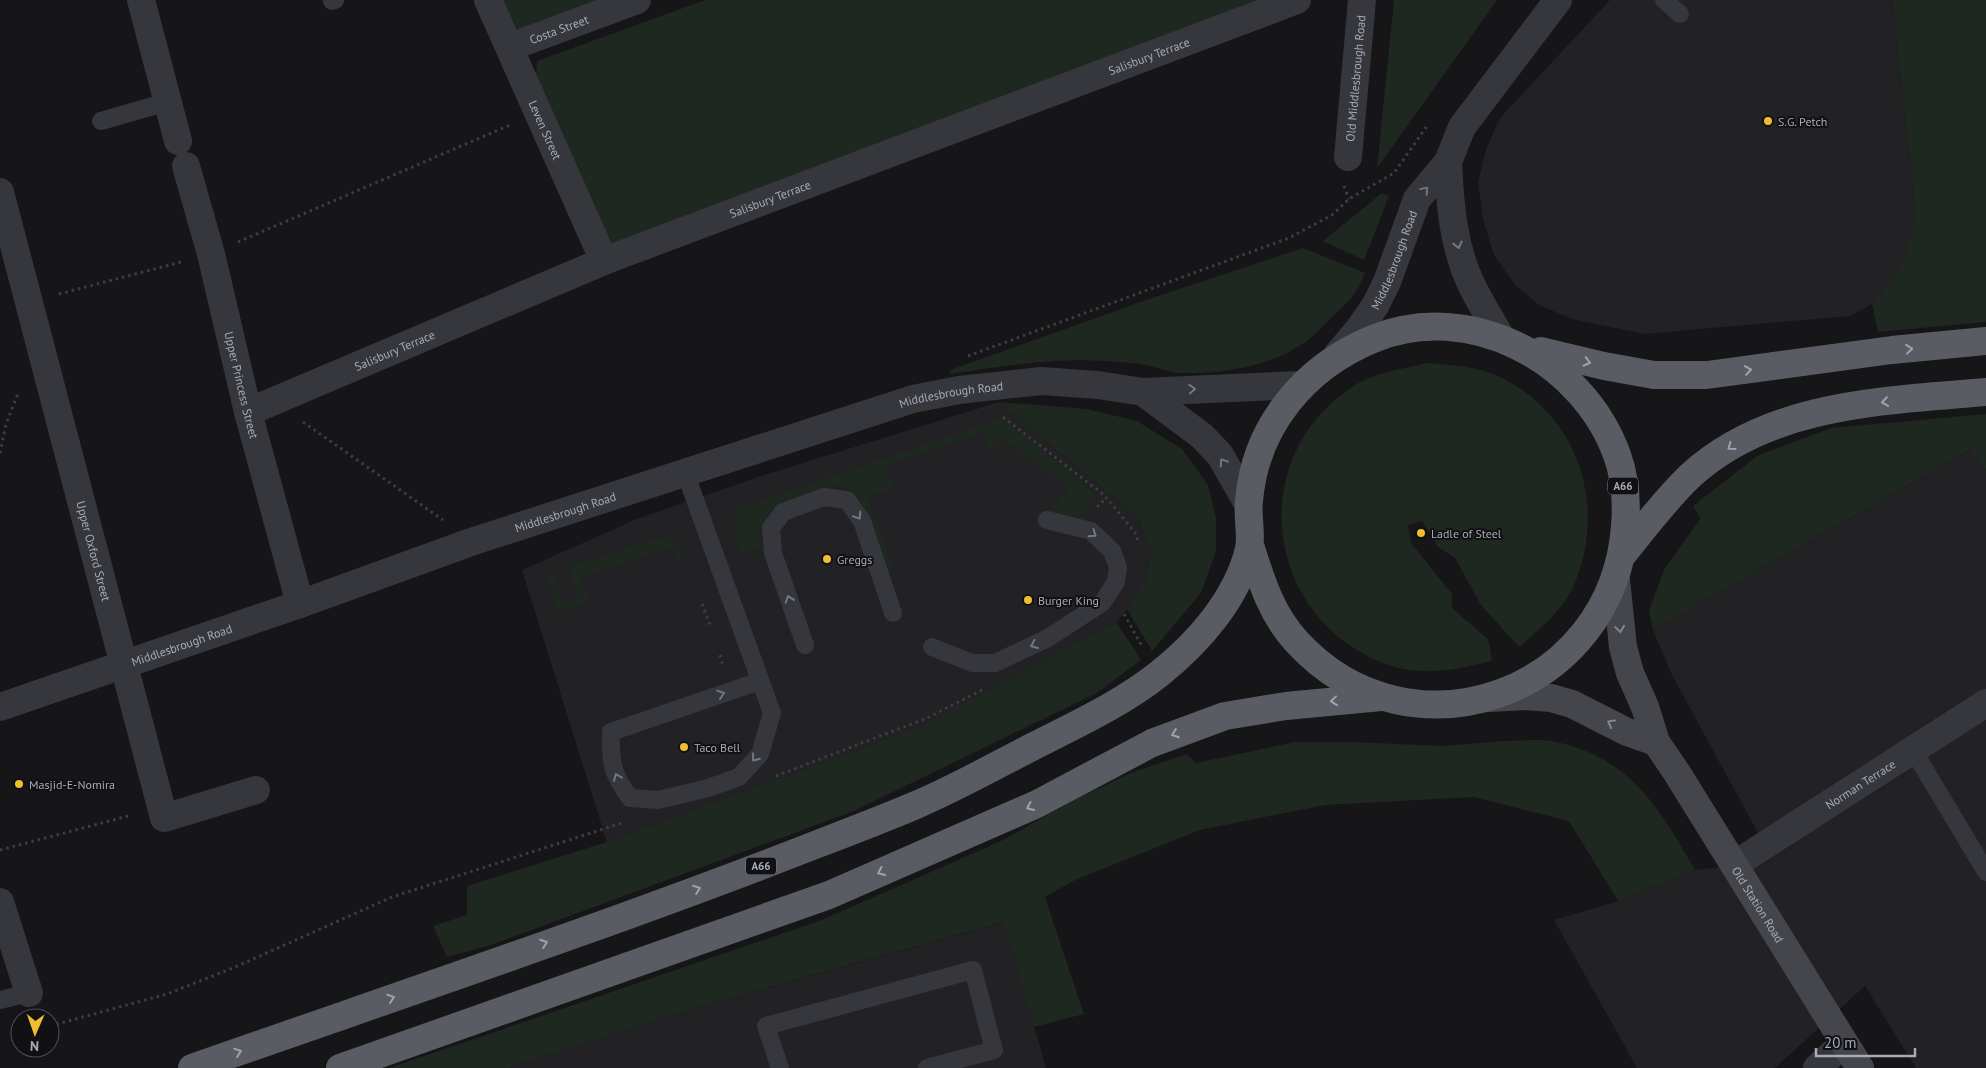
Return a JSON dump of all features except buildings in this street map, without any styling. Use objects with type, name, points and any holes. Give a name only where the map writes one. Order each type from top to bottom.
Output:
[{"type":"highway","name":"A66","points":[[1382,697],[1334,675],[1294,640],[1266,596],[1250,545],[1248,504],[1256,463],[1272,424],[1300,385],[1337,355],[1380,335],[1428,326],[1476,330],[1512,343],[1604,366],[1654,375],[1707,375],[1892,350],[1986,341]]},
{"type":"highway","name":"A66","points":[[340,1068],[828,895],[1038,804],[1152,743],[1225,716],[1286,706],[1382,697],[1436,705],[1490,698],[1531,680],[1567,654],[1596,620],[1616,580],[1623,554],[1627,505],[1618,457],[1596,412],[1564,374],[1512,343]]},
{"type":"highway","name":"A66","points":[[1623,554],[1690,476],[1745,436],[1816,411],[1906,399],[1986,392]]},
{"type":"highway","name":"A66","points":[[192,1068],[755,868],[920,804],[1112,707],[1159,674],[1191,646],[1218,614],[1235,588],[1250,545]]},
{"type":"main road","name":"Old Station Road","points":[[1616,580],[1622,647],[1656,742],[1860,1068]]},
{"type":"main road","points":[[1490,698],[1526,696],[1551,698],[1572,704],[1627,732],[1656,742]]},
{"type":"street","name":"Upper Princess Street","points":[[141,0],[167,102],[211,254],[248,412],[300,604]]},
{"type":"street","name":"Leven Street","points":[[488,0],[604,261]]},
{"type":"street","name":"Costa Street","points":[[510,47],[637,0]]},
{"type":"street","name":"Salisbury Terrace","points":[[248,412],[604,261],[1298,0]]},
{"type":"street","name":"Old Middlesbrough Road","points":[[1348,157],[1362,0]]},
{"type":"street","name":"Middlesbrough Road","points":[[1337,355],[1375,306],[1387,282],[1417,200],[1448,162],[1462,127],[1558,0]]},
{"type":"street","name":"Middlesbrough Road","points":[[1448,162],[1450,206],[1458,249],[1471,285],[1512,343]]},
{"type":"street","name":"Upper Oxford Street","points":[[0,192],[161,808]]},
{"type":"street","name":"Middlesbrough Road","points":[[0,707],[123,663],[300,604],[471,542],[913,399],[959,390],[1041,381],[1098,385],[1143,392],[1300,385]]},
{"type":"street","name":"Middlesbrough Road","points":[[1143,392],[1202,436],[1220,455],[1248,504]]},
{"type":"street","name":"Norman Terrace","points":[[1734,866],[1986,703]]},
{"type":"street","points":[[161,808],[164,818],[256,790]]},
{"type":"street","points":[[0,902],[29,993]]},
{"type":"street","points":[[1817,1068],[1844,1044]]},
{"type":"lane","points":[[1664,0],[1680,14]]},
{"type":"lane","points":[[101,121],[167,102]]},
{"type":"lane","points":[[686,472],[772,713],[760,754],[739,777],[708,788],[658,800],[630,798],[616,780],[610,755],[611,732],[760,681]]},
{"type":"lane","points":[[805,645],[773,553],[771,528],[783,512],[824,498],[847,500],[862,521],[893,613]]},
{"type":"lane","points":[[932,648],[972,663],[995,663],[1048,638],[1102,603],[1116,582],[1118,567],[1112,551],[1091,531],[1047,520]]},
{"type":"lane","points":[[1914,750],[1986,872]]},
{"type":"lane","points":[[780,1068],[766,1026],[973,970],[994,1050],[927,1068]]},
{"type":"lane","points":[[0,1000],[29,993]]},
{"type":"path","points":[[29,302],[211,254],[539,112]]},
{"type":"path","points":[[965,357],[1289,238],[1332,215],[1349,199],[1394,173],[1431,121],[1462,127]]},
{"type":"path","points":[[0,454],[6,424],[25,376],[44,361]]},
{"type":"path","points":[[287,395],[295,416],[435,513],[471,542]]},
{"type":"path","points":[[1000,414],[1104,495],[1137,535],[1139,551]]},
{"type":"path","points":[[702,603],[710,626]]},
{"type":"path","points":[[1121,609],[1159,674]]},
{"type":"path","points":[[775,776],[927,718],[984,689]]},
{"type":"path","points":[[0,850],[161,808]]},
{"type":"path","points":[[60,1023],[167,994],[233,968],[392,897],[624,822]]},
{"type":"shaded area","points":[[502,0],[624,0],[524,37],[515,29]]},
{"type":"shaded area","points":[[705,0],[1269,0],[612,244],[607,239],[536,81],[537,61]]},
{"type":"shaded area","points":[[1394,0],[1497,0],[1377,168]]},
{"type":"shaded area","points":[[1610,0],[1892,0],[1915,210],[1912,235],[1903,262],[1890,284],[1872,304],[1850,316],[1644,334],[1572,319],[1539,305],[1515,285],[1494,255],[1483,220],[1478,182],[1486,149],[1500,118]]},
{"type":"shaded area","points":[[1892,0],[1986,0],[1986,322],[1878,332],[1872,304],[1890,282],[1902,261],[1911,238],[1915,210]]},
{"type":"shaded area","points":[[1382,193],[1389,196],[1364,260],[1323,241]]},
{"type":"shaded area","points":[[1303,248],[1365,273],[1352,298],[1315,334],[1290,352],[1259,364],[1225,371],[1176,373],[1139,364],[1086,360],[1028,363],[950,374],[950,370],[1152,298]]},
{"type":"shaded area","points":[[1428,363],[1472,368],[1498,376],[1526,392],[1548,413],[1566,437],[1579,464],[1586,493],[1588,524],[1584,555],[1574,585],[1564,603],[1550,619],[1519,647],[1481,605],[1455,558],[1438,547],[1422,521],[1408,525],[1411,543],[1452,594],[1452,608],[1488,639],[1492,661],[1455,669],[1419,671],[1395,667],[1352,647],[1319,617],[1296,581],[1284,540],[1283,498],[1293,456],[1316,419],[1352,387],[1361,382],[1389,372]]},
{"type":"shaded area","points":[[999,402],[1138,518],[1151,548],[1147,576],[1127,609],[1078,674],[614,865],[522,570],[637,519],[758,477]]},
{"type":"shaded area","points":[[999,402],[1087,409],[1137,421],[1182,449],[1208,485],[1216,519],[1216,551],[1201,593],[1152,651],[1127,609],[1147,576],[1151,548],[1138,518]]},
{"type":"shaded area","points":[[1986,414],[1986,470],[1970,450],[1653,630],[1649,610],[1665,568],[1701,518],[1693,506],[1757,456],[1831,428]]},
{"type":"shaded area","points":[[998,419],[1005,419],[1098,496],[1074,520],[1048,512],[1069,489],[1003,438],[992,453],[981,433],[886,466],[894,487],[868,497],[893,569],[887,571],[871,524],[860,501],[853,492],[845,487],[837,486],[815,490],[779,506],[771,512],[762,525],[761,548],[741,555],[734,525],[739,508]]},
{"type":"shaded area","points":[[1970,450],[1986,470],[1986,1068],[1916,1068],[1865,986],[1775,1068],[1637,1068],[1554,920],[1618,901],[1695,870],[1734,865],[1770,855],[1672,675],[1653,630]]},
{"type":"shaded area","points":[[668,535],[676,542],[684,559],[679,561],[674,547],[581,577],[589,603],[558,612],[546,574],[554,571],[564,601],[578,597],[568,567]]},
{"type":"shaded area","points":[[1117,623],[1141,660],[1097,693],[854,811],[491,945],[447,957],[433,926],[467,915],[467,886],[607,842],[910,731]]},
{"type":"shaded area","points":[[1537,740],[1557,742],[1583,750],[1605,760],[1641,789],[1669,826],[1695,870],[1618,901],[1569,821],[1474,797],[1325,805],[1200,830],[1075,880],[1045,897],[1084,1014],[1034,1027],[1004,922],[695,1008],[509,1068],[389,1068],[819,921],[999,842],[1078,798],[1133,772],[1187,754],[1196,763],[1295,742],[1352,742],[1443,746]]},
{"type":"shaded area","points":[[1005,922],[1046,1068],[509,1068],[695,1008]]},
{"type":"place","name":"S.G. Petch","points":[[1768,121]]},
{"type":"place","name":"Ladle of Steel","points":[[1421,533]]},
{"type":"place","name":"Greggs","points":[[827,559]]},
{"type":"place","name":"Burger King","points":[[1028,600]]},
{"type":"place","name":"Taco Bell","points":[[684,747]]},
{"type":"place","name":"Masjid-E-Nomira","points":[[19,784]]}]
